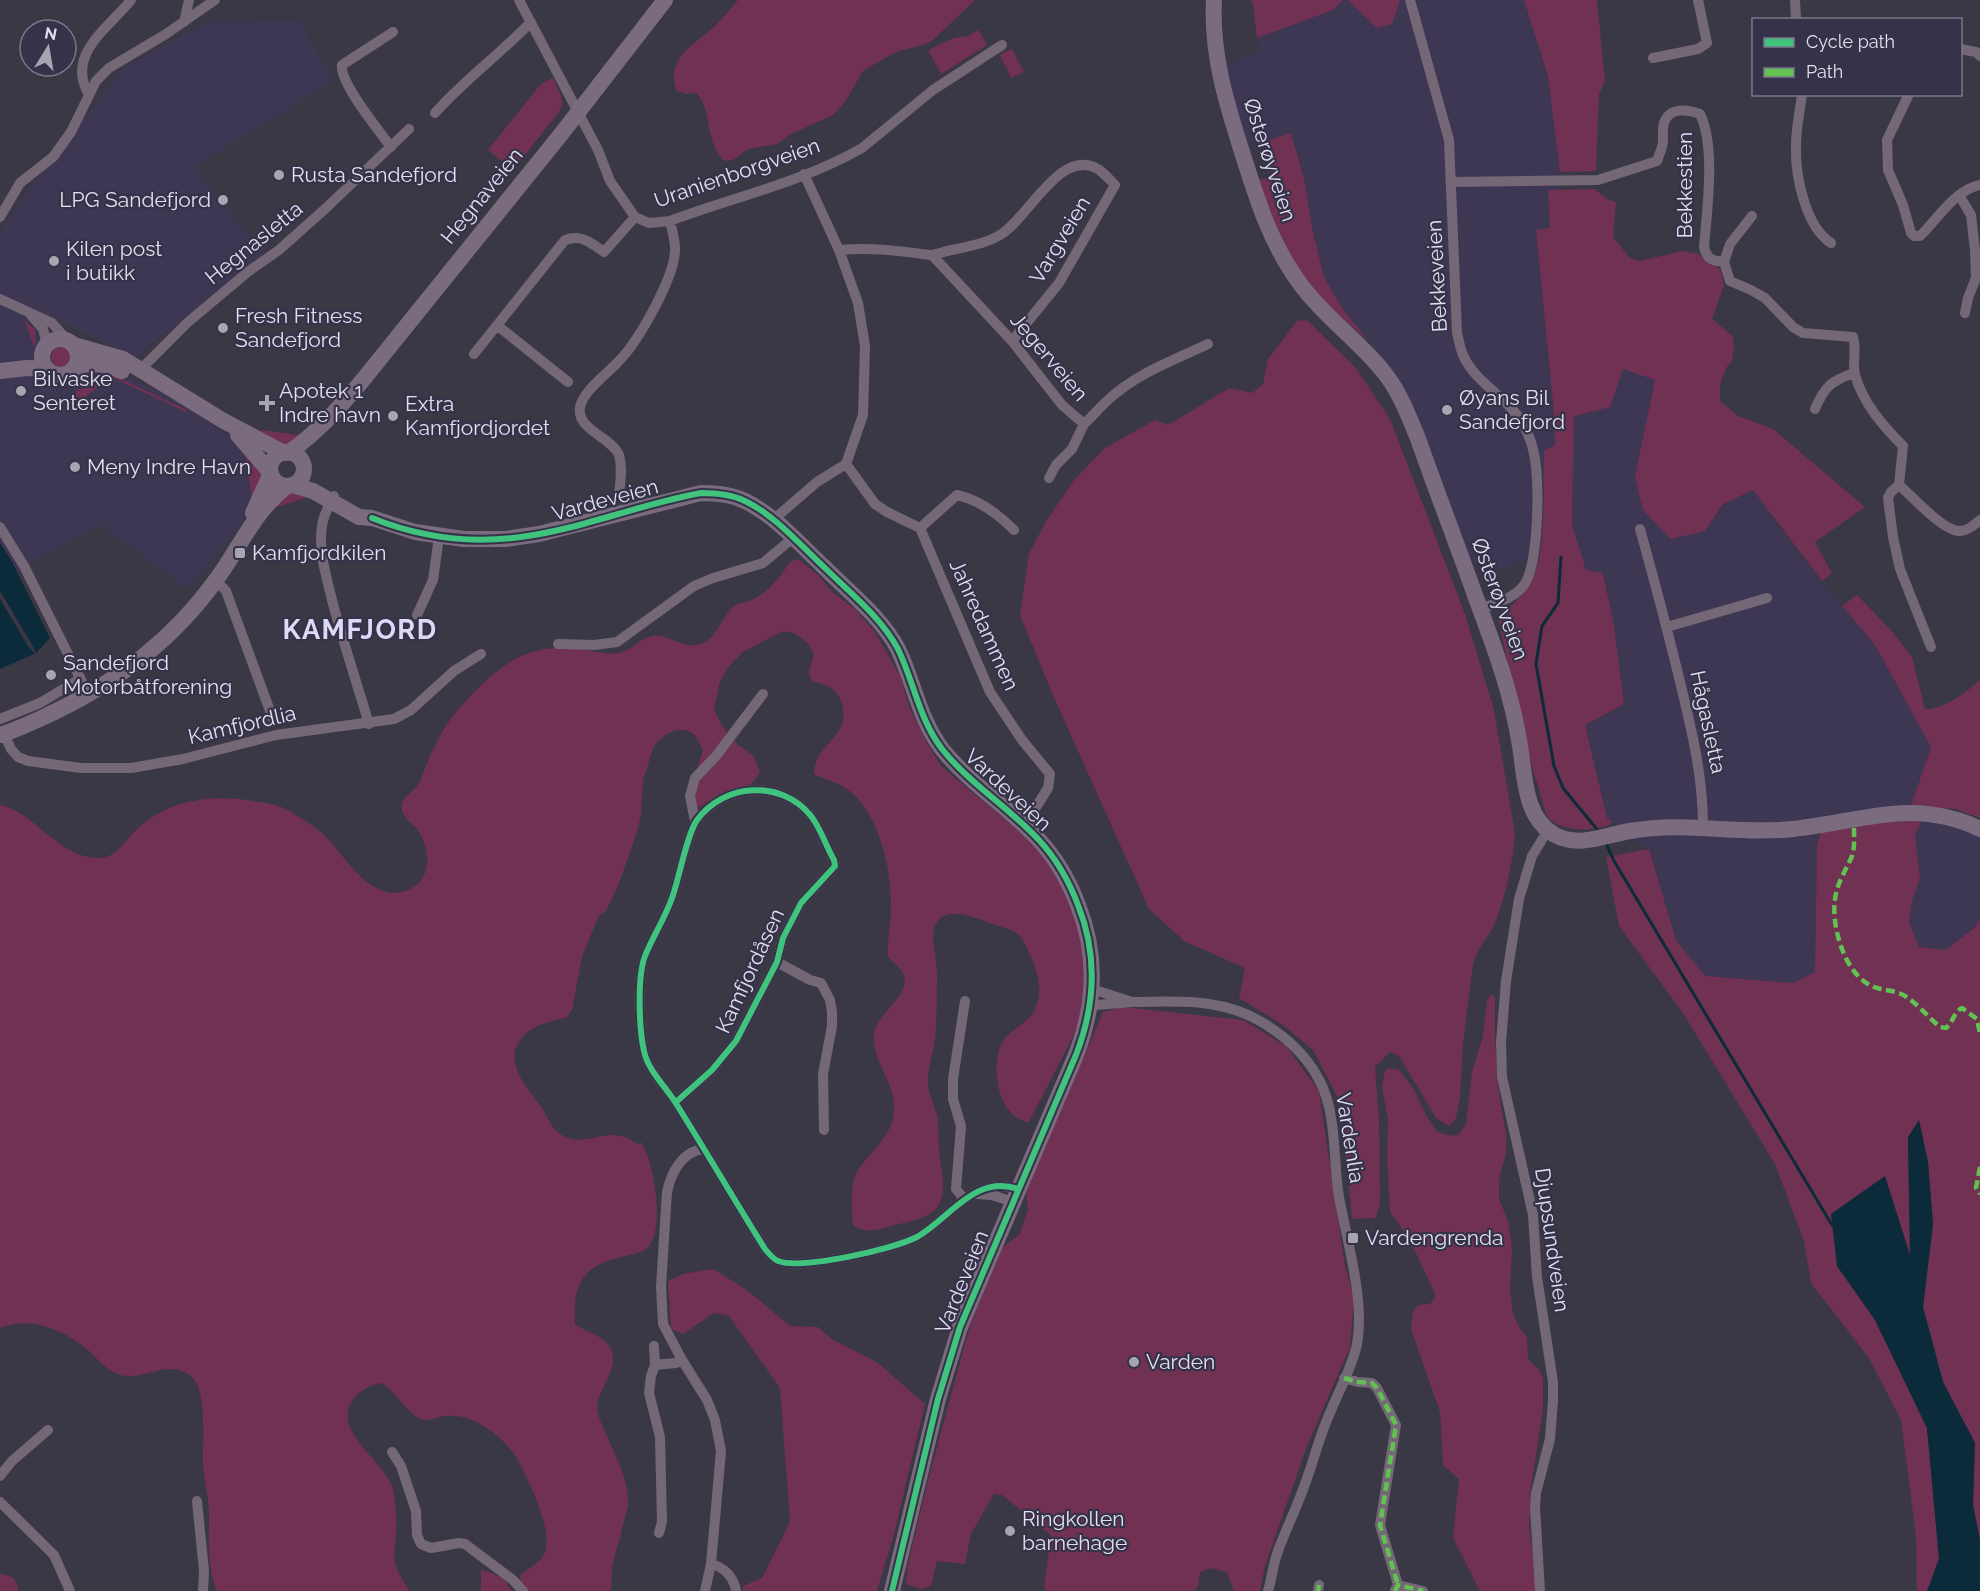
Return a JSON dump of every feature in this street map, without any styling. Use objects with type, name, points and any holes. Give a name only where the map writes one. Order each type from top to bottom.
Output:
[{"type":"main road","name":"Hegnaveien","points":[[286,453],[307,440],[331,417],[578,112],[665,0]]},
{"type":"main road","name":"Østerøyveien","points":[[1214,0],[1214,41],[1221,81],[1256,197],[1272,239],[1302,287],[1376,363],[1396,390],[1417,436],[1498,656],[1518,732],[1530,801],[1538,819],[1548,830]]},
{"type":"main road","points":[[1,371],[27,368],[45,356],[55,340],[123,359],[222,420],[286,453],[297,456],[303,465],[301,477],[264,508],[216,580],[180,624],[155,646],[132,665],[84,686],[51,713],[1,730]]},
{"type":"main road","points":[[71,343],[79,357],[76,367]]},
{"type":"main road","points":[[45,356],[51,373],[67,374],[85,364],[114,367],[181,396]]},
{"type":"main road","name":"Hegnaveien","points":[[303,465],[331,417]]},
{"type":"main road","points":[[222,420],[247,444],[276,482],[290,485]]},
{"type":"main road","points":[[244,536],[273,460],[286,453]]},
{"type":"main road","name":"Vardeveien","points":[[303,465],[333,499]]},
{"type":"main road","name":"Vardeveien","points":[[290,485],[313,491],[362,510],[372,518],[393,526],[439,537],[472,539],[522,537],[701,493],[733,496],[755,507],[793,538],[884,628],[897,649],[923,716],[940,747],[962,771],[1024,826],[1054,859],[1067,880],[1078,906],[1093,965],[1086,1026],[1079,1048],[1015,1196],[952,1351],[938,1399],[892,1591]]},
{"type":"main road","points":[[1548,830],[1556,836],[1571,840],[1589,840],[1657,827],[1703,826],[1789,830],[1883,814],[1909,812],[1951,819],[1980,829]]},
{"type":"street","points":[[89,95],[82,80],[87,50],[131,0]]},
{"type":"street","points":[[184,22],[189,0]]},
{"type":"street","points":[[0,217],[20,183],[53,158],[71,132],[96,81],[108,68],[184,22],[215,0]]},
{"type":"street","name":"Uranienborgveien","points":[[519,0],[598,150],[610,181],[635,217],[649,223],[670,221],[804,174],[862,148],[933,90],[1002,45]]},
{"type":"street","name":"Bekkeveien","points":[[1410,0],[1449,140],[1457,333],[1463,355],[1472,369],[1508,404],[1522,422],[1535,455],[1536,533],[1528,579],[1513,595],[1480,609]]},
{"type":"street","points":[[1653,58],[1698,49],[1707,43],[1698,0]]},
{"type":"street","points":[[1795,0],[1796,18]]},
{"type":"street","points":[[435,113],[530,23]]},
{"type":"street","points":[[392,147],[354,95],[341,70],[342,65],[393,32]]},
{"type":"street","points":[[1962,49],[1976,52],[1980,56]]},
{"type":"street","points":[[1802,96],[1796,141],[1797,171],[1812,222],[1821,236],[1831,243]]},
{"type":"street","points":[[1908,96],[1887,140],[1888,170],[1903,205],[1911,233],[1914,236],[1924,232],[1959,195],[1969,187],[1980,185]]},
{"type":"street","name":"Bekkestien","points":[[1452,182],[1598,180],[1611,177],[1657,161],[1667,116],[1676,111],[1691,111],[1700,114],[1708,136],[1704,247],[1707,256],[1713,261],[1724,262]]},
{"type":"street","name":"Hegnasletta","points":[[141,369],[187,323],[249,271],[279,250],[409,129]]},
{"type":"street","name":"Vargveien","points":[[932,255],[978,245],[1000,235],[1026,212],[1054,178],[1073,165],[1098,169],[1115,185],[1059,283],[1012,340]]},
{"type":"street","points":[[773,520],[817,482],[846,464],[862,415],[864,346],[858,303],[839,250],[804,174]]},
{"type":"street","points":[[1959,195],[1971,215],[1976,250],[1976,278],[1965,313]]},
{"type":"street","points":[[1752,216],[1730,244],[1724,262],[1730,281],[1765,298],[1793,327],[1803,333],[1853,337],[1854,373],[1861,391],[1884,428],[1903,446],[1899,485],[1888,498],[1893,537],[1900,569],[1930,647]]},
{"type":"street","points":[[474,354],[566,240],[574,237],[582,238],[604,252],[635,217]]},
{"type":"street","points":[[619,496],[621,470],[618,454],[604,439],[589,428],[582,419],[580,410],[589,392],[621,360],[635,340],[664,288],[673,263],[675,249],[670,221]]},
{"type":"street","points":[[839,250],[855,248],[901,250],[932,255]]},
{"type":"street","name":"Jegerveien","points":[[932,255],[1012,340],[1062,405],[1084,424],[1108,400],[1138,379],[1161,365],[1209,344]]},
{"type":"street","points":[[0,299],[52,322],[71,343]]},
{"type":"street","points":[[28,311],[43,329],[45,356]]},
{"type":"street","points":[[498,326],[568,382]]},
{"type":"street","points":[[1815,409],[1826,387],[1854,373]]},
{"type":"street","points":[[1049,478],[1056,465],[1072,449],[1084,424]]},
{"type":"street","points":[[846,464],[874,504],[920,528],[957,495],[969,498],[988,508],[1014,530]]},
{"type":"street","points":[[1899,485],[1952,530],[1960,532],[1980,520]]},
{"type":"street","points":[[333,499],[322,525],[323,563],[369,724]]},
{"type":"street","points":[[0,527],[24,566],[84,686]]},
{"type":"street","name":"Jahredammen","points":[[920,528],[990,692],[1017,732],[1050,774],[1048,788],[1024,826]]},
{"type":"street","name":"Hågasletta","points":[[1640,529],[1667,627],[1698,760],[1703,797],[1703,826]]},
{"type":"street","points":[[417,615],[433,580],[439,537]]},
{"type":"street","points":[[558,644],[594,645],[617,642],[694,586],[712,578],[763,563],[793,538]]},
{"type":"street","points":[[216,580],[226,591],[273,719]]},
{"type":"street","points":[[1667,627],[1767,598]]},
{"type":"street","name":"Kamfjordlia","points":[[1,730],[11,749],[18,757],[28,761],[81,768],[131,768],[183,759],[276,735],[394,719],[411,710],[454,671],[482,654]]},
{"type":"street","points":[[763,694],[716,756],[695,778],[690,796],[695,821],[672,897],[644,959],[640,993],[641,1024],[644,1052],[649,1064],[676,1102],[765,1249],[772,1257],[785,1263],[828,1259],[893,1247],[916,1237],[968,1197],[987,1187],[1004,1184],[1015,1196]]},
{"type":"street","name":"Kamfjordåsen","points":[[676,1102],[712,1070],[729,1050],[753,1011],[777,962],[783,938],[801,903],[835,866],[824,839],[810,816],[783,795],[760,789],[744,790],[720,798],[695,821]]},
{"type":"street","name":"Djupsundveien","points":[[1540,1591],[1535,1508],[1536,1493],[1550,1438],[1553,1382],[1537,1277],[1533,1215],[1502,1077],[1501,1042],[1506,981],[1520,899],[1532,856],[1548,830]]},
{"type":"street","name":"Kamfjordåsen","points":[[777,962],[810,980],[821,983],[830,1000],[832,1026],[823,1074],[824,1130]]},
{"type":"street","name":"Vardenlia","points":[[1091,996],[1132,1002],[1209,1004],[1233,1009],[1259,1021],[1285,1037],[1300,1053],[1315,1072],[1329,1107],[1335,1142],[1339,1194],[1359,1310],[1356,1346],[1278,1551],[1268,1591]]},
{"type":"street","points":[[965,1001],[953,1079],[953,1099],[961,1126],[956,1189],[968,1197]]},
{"type":"street","points":[[704,1149],[691,1154],[676,1167],[670,1178],[667,1192],[661,1310],[663,1324],[707,1400],[715,1420],[721,1451],[711,1564],[705,1591]]},
{"type":"street","points":[[654,1346],[655,1365],[649,1393],[652,1411],[659,1428],[661,1447],[662,1522],[659,1533]]},
{"type":"street","points":[[655,1365],[676,1364],[682,1360]]},
{"type":"street","points":[[1344,1378],[1372,1383],[1377,1388],[1396,1425],[1380,1525],[1397,1588],[1424,1591]]},
{"type":"street","points":[[0,1476],[12,1461],[48,1430]]},
{"type":"street","points":[[392,1452],[401,1466],[416,1511],[417,1535],[421,1544],[431,1548],[465,1544],[513,1580],[523,1591]]},
{"type":"street","points":[[197,1501],[204,1570],[203,1591]]},
{"type":"street","points":[[0,1503],[54,1555],[70,1591]]},
{"type":"street","points":[[711,1564],[729,1574],[736,1591]]},
{"type":"shaded area","points":[[738,0],[975,0],[932,41],[896,52],[863,71],[845,102],[833,115],[791,134],[777,144],[748,149],[733,160],[725,161],[714,145],[702,100],[696,93],[686,94],[677,91],[674,80],[678,61],[684,53],[716,25]]},
{"type":"shaded area","points":[[1251,0],[1343,0],[1333,10],[1257,38]]},
{"type":"shaded area","points":[[1343,0],[1348,0],[1378,28],[1392,24],[1400,0],[1524,0],[1548,76],[1559,152],[1561,189],[1548,190],[1550,229],[1536,230],[1555,424],[1555,446],[1539,555],[1489,573],[1470,560],[1396,375],[1343,310],[1324,277],[1304,179],[1292,134],[1247,147],[1224,65],[1261,51],[1257,38],[1332,10]]},
{"type":"shaded area","points":[[1348,0],[1400,0],[1392,24],[1377,28]]},
{"type":"shaded area","points":[[1524,0],[1597,0],[1605,81],[1599,94],[1596,171],[1560,172],[1548,76]]},
{"type":"shaded area","points":[[299,20],[333,81],[194,167],[264,255],[135,357],[0,293],[0,233],[24,195],[123,69],[206,22]]},
{"type":"shaded area","points":[[978,30],[987,45],[941,74],[928,50],[954,38],[968,36]]},
{"type":"shaded area","points":[[1012,49],[1024,72],[1011,78],[1000,55]]},
{"type":"shaded area","points":[[552,78],[563,102],[559,112],[513,170],[488,150],[541,84]]},
{"type":"shaded area","points":[[1291,133],[1304,179],[1324,277],[1343,310],[1369,341],[1310,287],[1282,246],[1273,225],[1258,180],[1269,178],[1273,165],[1266,141]]},
{"type":"shaded area","points":[[1595,189],[1605,198],[1616,202],[1613,237],[1630,258],[1640,261],[1682,251],[1698,254],[1720,269],[1724,285],[1712,319],[1733,336],[1734,348],[1732,361],[1726,368],[1720,385],[1720,401],[1738,416],[1773,429],[1865,507],[1815,542],[1832,573],[1822,581],[1753,490],[1722,505],[1705,531],[1671,539],[1643,510],[1635,476],[1655,380],[1623,369],[1610,407],[1574,416],[1572,525],[1586,570],[1603,573],[1614,625],[1624,704],[1585,725],[1607,818],[1613,822],[1599,828],[1580,829],[1554,823],[1546,812],[1522,728],[1498,618],[1526,590],[1537,567],[1542,535],[1544,450],[1555,446],[1555,424],[1536,230],[1550,228],[1548,190]]},
{"type":"shaded area","points":[[0,304],[37,324],[41,341],[37,348],[40,372],[55,387],[74,381],[76,373],[112,370],[183,401],[250,453],[258,473],[248,514],[188,589],[100,525],[17,571],[0,543]]},
{"type":"shaded area","points":[[24,319],[35,330],[34,347]]},
{"type":"shaded area","points":[[1307,320],[1356,368],[1390,419],[1465,614],[1494,710],[1515,834],[1505,894],[1493,927],[1479,949],[1473,964],[1456,1118],[1449,1126],[1436,1118],[1399,1056],[1390,1052],[1375,1067],[1379,1119],[1380,1203],[1376,1218],[1352,1219],[1341,1104],[1313,1050],[1283,1025],[1239,998],[1245,968],[1184,941],[1149,909],[1052,693],[1020,615],[1029,554],[1045,523],[1074,480],[1105,448],[1155,420],[1168,425],[1229,388],[1252,393],[1263,384],[1268,359],[1297,321]]},
{"type":"shaded area","points":[[57,347],[65,347],[71,353],[71,361],[65,367],[57,367],[51,361],[51,353]]},
{"type":"shaded area","points":[[1623,369],[1656,380],[1648,412],[1705,531],[1722,506],[1753,490],[1802,557],[1875,645],[1931,747],[1909,812],[1822,829],[1817,845],[1815,972],[1793,983],[1704,976],[1676,940],[1649,849],[1607,818],[1585,725],[1624,704],[1614,625],[1604,573],[1586,571],[1572,525],[1573,416]]},
{"type":"shaded area","points":[[83,371],[98,371],[83,385],[76,386],[78,376]]},
{"type":"shaded area","points":[[102,373],[115,376],[187,410],[186,412],[110,376],[80,402],[76,398],[76,390],[84,388]]},
{"type":"shaded area","points":[[260,431],[298,435],[295,443],[282,445]]},
{"type":"shaded area","points":[[245,454],[256,458],[262,476],[252,498]]},
{"type":"shaded area","points":[[292,493],[307,494],[303,499],[273,508],[279,498]]},
{"type":"shaded area","points":[[798,559],[819,576],[832,592],[855,609],[875,632],[900,676],[909,706],[941,766],[1022,834],[1056,870],[1087,937],[1087,989],[1075,1033],[1029,1122],[1018,1118],[1004,1102],[999,1090],[997,1065],[998,1053],[1005,1038],[1031,1016],[1037,1004],[1039,983],[1033,962],[1023,940],[1014,932],[966,915],[946,915],[939,919],[933,932],[937,972],[937,1015],[928,1079],[929,1092],[938,1119],[943,1180],[941,1200],[934,1211],[915,1220],[873,1230],[863,1230],[853,1225],[852,1197],[855,1176],[888,1132],[893,1117],[893,1095],[874,1045],[876,1026],[900,995],[905,978],[901,970],[888,957],[891,896],[887,864],[877,831],[861,803],[847,789],[814,774],[820,755],[837,733],[843,716],[838,694],[827,686],[812,681],[809,672],[814,654],[808,644],[793,633],[783,631],[743,652],[729,666],[720,682],[714,709],[721,724],[738,745],[753,755],[760,771],[756,779],[742,789],[716,798],[700,807],[691,806],[695,775],[703,750],[694,734],[685,730],[676,730],[660,739],[654,746],[643,780],[641,815],[637,832],[618,886],[606,911],[599,915],[582,957],[572,1010],[567,1017],[532,1029],[516,1047],[516,1066],[520,1076],[556,1131],[570,1139],[580,1140],[617,1135],[639,1145],[641,1142],[654,1180],[657,1212],[653,1239],[647,1248],[640,1252],[604,1262],[586,1274],[577,1290],[575,1300],[575,1324],[606,1342],[612,1351],[613,1358],[597,1409],[624,1476],[628,1506],[612,1567],[611,1591],[521,1591],[520,1576],[542,1558],[546,1549],[546,1537],[540,1508],[517,1458],[504,1442],[477,1422],[457,1416],[443,1416],[430,1420],[419,1418],[410,1412],[382,1383],[371,1386],[356,1396],[348,1411],[348,1421],[358,1440],[382,1470],[393,1489],[396,1518],[395,1563],[410,1591],[217,1591],[209,1553],[209,1508],[203,1464],[202,1404],[200,1392],[191,1376],[174,1369],[129,1376],[120,1375],[112,1372],[79,1343],[58,1331],[23,1323],[0,1328],[0,805],[25,816],[71,851],[99,858],[116,852],[137,829],[163,811],[177,805],[223,798],[270,804],[286,809],[322,833],[367,882],[389,893],[402,892],[418,883],[423,877],[427,861],[427,852],[419,831],[403,813],[403,801],[419,783],[434,748],[449,722],[493,674],[519,657],[539,650],[571,648],[620,653],[653,636],[665,637],[682,644],[700,644],[712,637],[731,609],[764,593],[790,562]]},
{"type":"shaded area","points":[[1857,595],[1889,628],[1912,657],[1925,709],[1947,704],[1980,680],[1980,818],[1956,809],[1911,806],[1931,747],[1875,645],[1842,606]]},
{"type":"shaded area","points":[[1922,819],[1969,830],[1980,838],[1980,919],[1974,928],[1946,950],[1920,947],[1909,923],[1912,901],[1920,878],[1915,836]]},
{"type":"shaded area","points":[[1922,819],[1915,836],[1920,878],[1912,901],[1909,922],[1919,947],[1946,950],[1974,928],[1980,919],[1980,1540],[1973,1505],[1975,1443],[1943,1382],[1923,1307],[1933,1224],[1928,1162],[1919,1121],[1908,1137],[1910,1258],[1837,1266],[1875,1320],[1927,1428],[1939,1559],[1927,1591],[1917,1591],[1916,1536],[1901,1420],[1869,1358],[1811,1283],[1804,1241],[1775,1164],[1683,1013],[1619,926],[1606,857],[1649,849],[1676,940],[1705,976],[1793,983],[1815,972],[1817,845],[1822,829]]},
{"type":"shaded area","points":[[1491,994],[1495,997],[1497,1080],[1506,1135],[1506,1153],[1499,1179],[1499,1199],[1508,1221],[1512,1249],[1510,1291],[1513,1314],[1520,1329],[1527,1337],[1528,1359],[1543,1378],[1543,1410],[1531,1488],[1529,1527],[1536,1578],[1535,1591],[1480,1591],[1453,1538],[1459,1479],[1443,1465],[1440,1412],[1411,1329],[1413,1312],[1418,1305],[1430,1304],[1436,1296],[1409,1238],[1390,1212],[1388,1119],[1382,1088],[1384,1074],[1388,1068],[1399,1070],[1413,1088],[1437,1132],[1452,1136],[1459,1134],[1466,1124],[1472,1072],[1483,1036],[1487,1001]]},
{"type":"shaded area","points":[[1123,1007],[1243,1020],[1286,1046],[1319,1091],[1345,1266],[1354,1297],[1350,1347],[1307,1446],[1265,1566],[1260,1591],[1234,1591],[1227,1572],[1211,1568],[1200,1572],[1198,1587],[1194,1591],[1046,1591],[1044,1587],[1051,1535],[1002,1495],[994,1494],[971,1534],[965,1564],[937,1561],[931,1586],[921,1589],[906,1584],[908,1564],[929,1477],[970,1325],[1002,1248],[1020,1234],[1028,1209],[1026,1192],[1103,1012]]},
{"type":"shaded area","points":[[714,1269],[748,1291],[790,1326],[818,1327],[832,1339],[878,1363],[925,1404],[893,1538],[877,1591],[743,1591],[743,1586],[762,1578],[790,1522],[780,1388],[729,1316],[714,1313],[683,1334],[671,1329],[668,1281],[682,1274]]},
{"type":"shaded area","points":[[481,1569],[503,1578],[512,1591],[481,1591]]},
{"type":"shaded area","points":[[0,1574],[13,1578],[19,1591],[0,1591]]},
{"type":"water","points":[[0,543],[11,560],[50,638],[36,653],[0,669]]},
{"type":"water","points":[[1919,1120],[1928,1162],[1933,1224],[1923,1307],[1943,1382],[1975,1443],[1973,1505],[1980,1540],[1980,1591],[1927,1591],[1939,1559],[1927,1428],[1875,1320],[1837,1266],[1831,1214],[1885,1176],[1910,1255],[1908,1137]]},
{"type":"pier","points":[[0,591],[36,653],[28,646],[0,599]]},
{"type":"waterway","points":[[1561,557],[1558,603],[1542,626],[1536,664],[1554,766],[1563,788],[1600,833]]},
{"type":"waterway","points":[[1605,841],[1614,861],[1832,1225]]},
{"type":"marked path","points":[[1854,828],[1853,853],[1838,888],[1834,910],[1838,936],[1848,962],[1864,981],[1874,987],[1905,996],[1940,1027],[1946,1028],[1962,1008],[1977,1019],[1980,1034]]},
{"type":"marked path","points":[[1980,1167],[1976,1188],[1980,1194]]},
{"type":"marked path","points":[[1344,1378],[1372,1383],[1377,1388],[1396,1425],[1380,1525],[1398,1585]]},
{"type":"marked path","points":[[1318,1591],[1319,1585]]},
{"type":"marked path","points":[[1395,1591],[1398,1585],[1423,1591]]},
{"type":"cycle path","points":[[372,518],[426,534],[483,540],[544,533],[701,493],[723,494],[745,501],[767,515],[787,532],[883,626],[898,649],[922,713],[942,749],[964,773],[1045,846],[1070,887],[1089,943],[1092,980],[1087,1018],[1076,1055],[960,1327],[938,1399],[892,1591]]},
{"type":"cycle path","points":[[676,1102],[712,1070],[736,1041],[777,962],[783,938],[801,903],[835,866],[821,832],[811,816],[799,804],[769,791],[753,790],[722,799],[708,808],[693,827],[672,898],[642,965],[641,1030],[646,1058],[654,1072],[677,1105],[765,1249],[778,1261],[790,1263],[826,1261],[889,1247],[917,1237],[976,1193],[1003,1186],[1018,1189]]},
{"type":"place","name":"Rusta Sandefjord","points":[[279,175]]},
{"type":"place","name":"LPG Sandefjord","points":[[223,200]]},
{"type":"place","name":"Kilen post i butikk","points":[[54,261]]},
{"type":"place","name":"Fresh Fitness Sandefjord","points":[[223,328]]},
{"type":"place","name":"Bilvaske Senteret","points":[[21,391]]},
{"type":"place","name":"Apotek 1 Indre havn","points":[[267,403]]},
{"type":"place","name":"Øyans Bil Sandefjord","points":[[1447,410]]},
{"type":"place","name":"Extra Kamfjordjordet","points":[[393,416]]},
{"type":"place","name":"Meny Indre Havn","points":[[75,467]]},
{"type":"place","name":"Kamfjordkilen","points":[[240,553]]},
{"type":"place","name":"Sandefjord Motorbåtforening","points":[[51,675]]},
{"type":"place","name":"Vardengrenda","points":[[1353,1238]]},
{"type":"place","name":"Varden","points":[[1134,1362]]},
{"type":"place","name":"Ringkollen barnehage","points":[[1010,1531]]},
{"type":"district","name":"KAMFJORD","points":[[360,630]]}]
